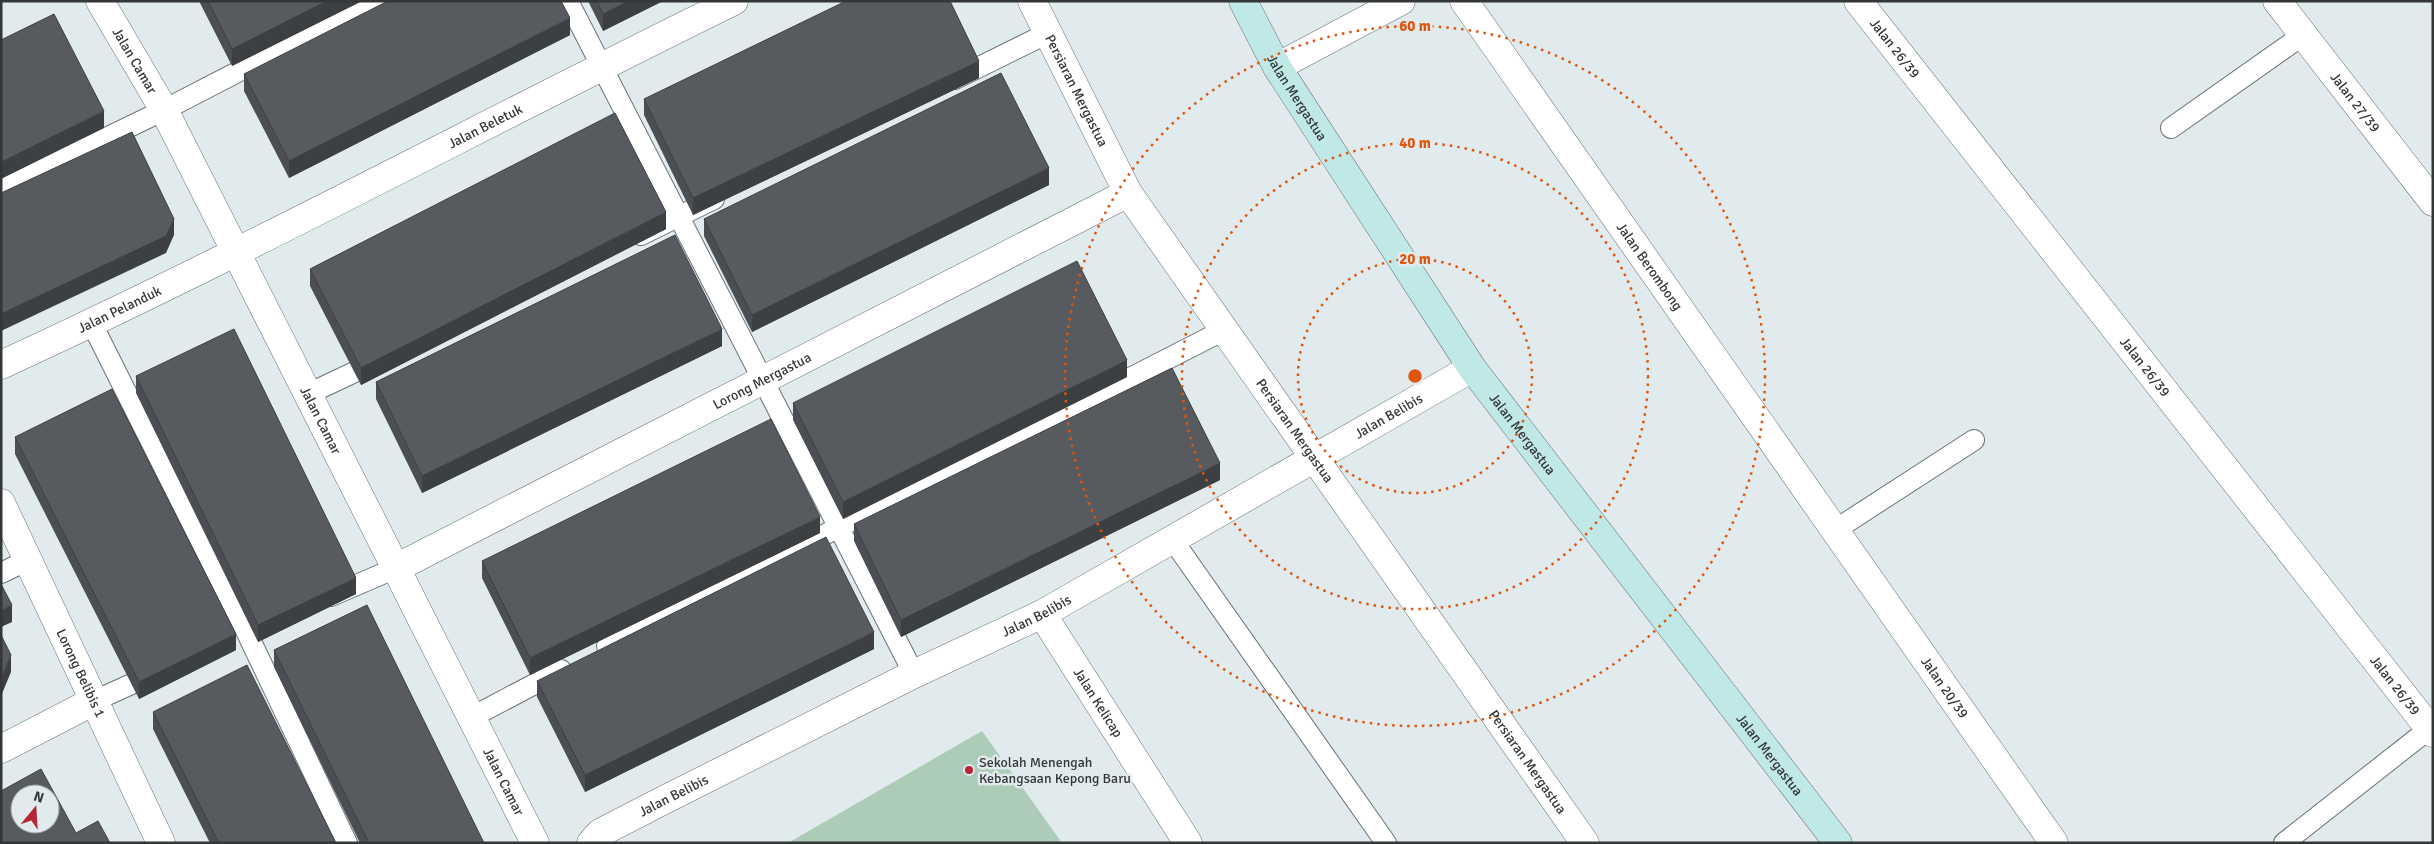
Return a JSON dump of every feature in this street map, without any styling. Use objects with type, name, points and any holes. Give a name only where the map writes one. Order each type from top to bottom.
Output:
[{"type":"main road","name":"Jalan Mergastua","points":[[1244,1],[1277,67],[1472,368],[1838,843]]},
{"type":"street","name":"Jalan Camar","points":[[100,1],[164,110],[536,843]]},
{"type":"street","name":"Jalan Beletuk","points":[[237,253],[601,66],[734,1]]},
{"type":"street","name":"Persiaran Mergastua","points":[[1032,1],[1128,193],[1585,843]]},
{"type":"street","points":[[1277,67],[1401,1]]},
{"type":"street","name":"Jalan Berombong","points":[[1464,1],[1835,530]]},
{"type":"street","name":"Jalan 26/39","points":[[1858,1],[2431,731]]},
{"type":"street","name":"Jalan 27/39","points":[[2277,1],[2433,202]]},
{"type":"street","name":"Lorong Mergastua","points":[[396,568],[1128,193]]},
{"type":"street","name":"Jalan Pelanduk","points":[[1,365],[92,324],[237,253]]},
{"type":"street","name":"Jalan Belibis","points":[[591,843],[600,833],[666,799],[914,674],[1042,614],[1472,368]]},
{"type":"street","name":"Lorong Belibis 1","points":[[1,503],[161,843]]},
{"type":"street","name":"Jalan 20/39","points":[[1835,530],[2054,843]]},
{"type":"street","name":"Jalan Kelicap","points":[[1042,614],[1188,843]]},
{"type":"street","points":[[1,749],[94,700]]},
{"type":"lane","points":[[1,188],[164,110],[375,1]]},
{"type":"lane","points":[[568,1],[914,674]]},
{"type":"lane","points":[[942,86],[1048,33]]},
{"type":"lane","points":[[2171,128],[2303,35]]},
{"type":"lane","points":[[626,242],[731,191]]},
{"type":"lane","points":[[92,324],[247,633],[347,843]]},
{"type":"lane","points":[[472,717],[838,526],[1224,330]]},
{"type":"lane","points":[[308,394],[396,352]]},
{"type":"lane","points":[[1835,530],[1974,440]]},
{"type":"lane","points":[[1172,540],[1386,843]]},
{"type":"lane","points":[[1,573],[28,560]]},
{"type":"lane","points":[[317,602],[396,568]]},
{"type":"lane","points":[[94,700],[175,665]]},
{"type":"lane","points":[[2288,842],[2431,731]]},
{"type":"green space","points":[[982,731],[1062,843],[788,843]]},
{"type":"building","points":[[208,1],[327,1],[232,49]]},
{"type":"building","points":[[388,1],[561,1],[570,18],[289,161],[244,74]]},
{"type":"building","points":[[597,1],[629,1],[603,14]]},
{"type":"building","points":[[846,1],[950,1],[979,61],[693,198],[644,99]]},
{"type":"building","points":[[54,14],[104,111],[1,162],[1,40]]},
{"type":"building","points":[[1001,73],[1049,168],[752,315],[704,219]]},
{"type":"building","points":[[615,113],[666,212],[361,368],[310,269]]},
{"type":"building","points":[[132,132],[174,219],[166,236],[1,314],[1,193]]},
{"type":"building","points":[[675,235],[722,329],[422,476],[376,382]]},
{"type":"building","points":[[1077,261],[1127,360],[843,502],[793,403]]},
{"type":"building","points":[[234,329],[356,578],[258,625],[136,376]]},
{"type":"building","points":[[1172,368],[1220,463],[901,620],[854,524]]},
{"type":"building","points":[[112,389],[236,634],[139,682],[15,437]]},
{"type":"building","points":[[771,419],[820,517],[530,658],[482,561]]},
{"type":"building","points":[[826,537],[874,632],[585,775],[537,681]]},
{"type":"building","points":[[1,584],[12,605],[1,611]]},
{"type":"building","points":[[367,605],[484,843],[369,843],[274,650]]},
{"type":"building","points":[[1,635],[11,655],[1,679]]},
{"type":"building","points":[[247,665],[336,843],[219,843],[153,712]]},
{"type":"building","points":[[41,769],[49,784],[14,784]]},
{"type":"building","points":[[10,786],[10,834],[60,834],[60,804],[76,833],[98,821],[110,843],[1,843],[1,791]]},
{"type":"place","name":"Sekolah Menengah Kebangsaan Kepong Baru","points":[[969,770]]}]
